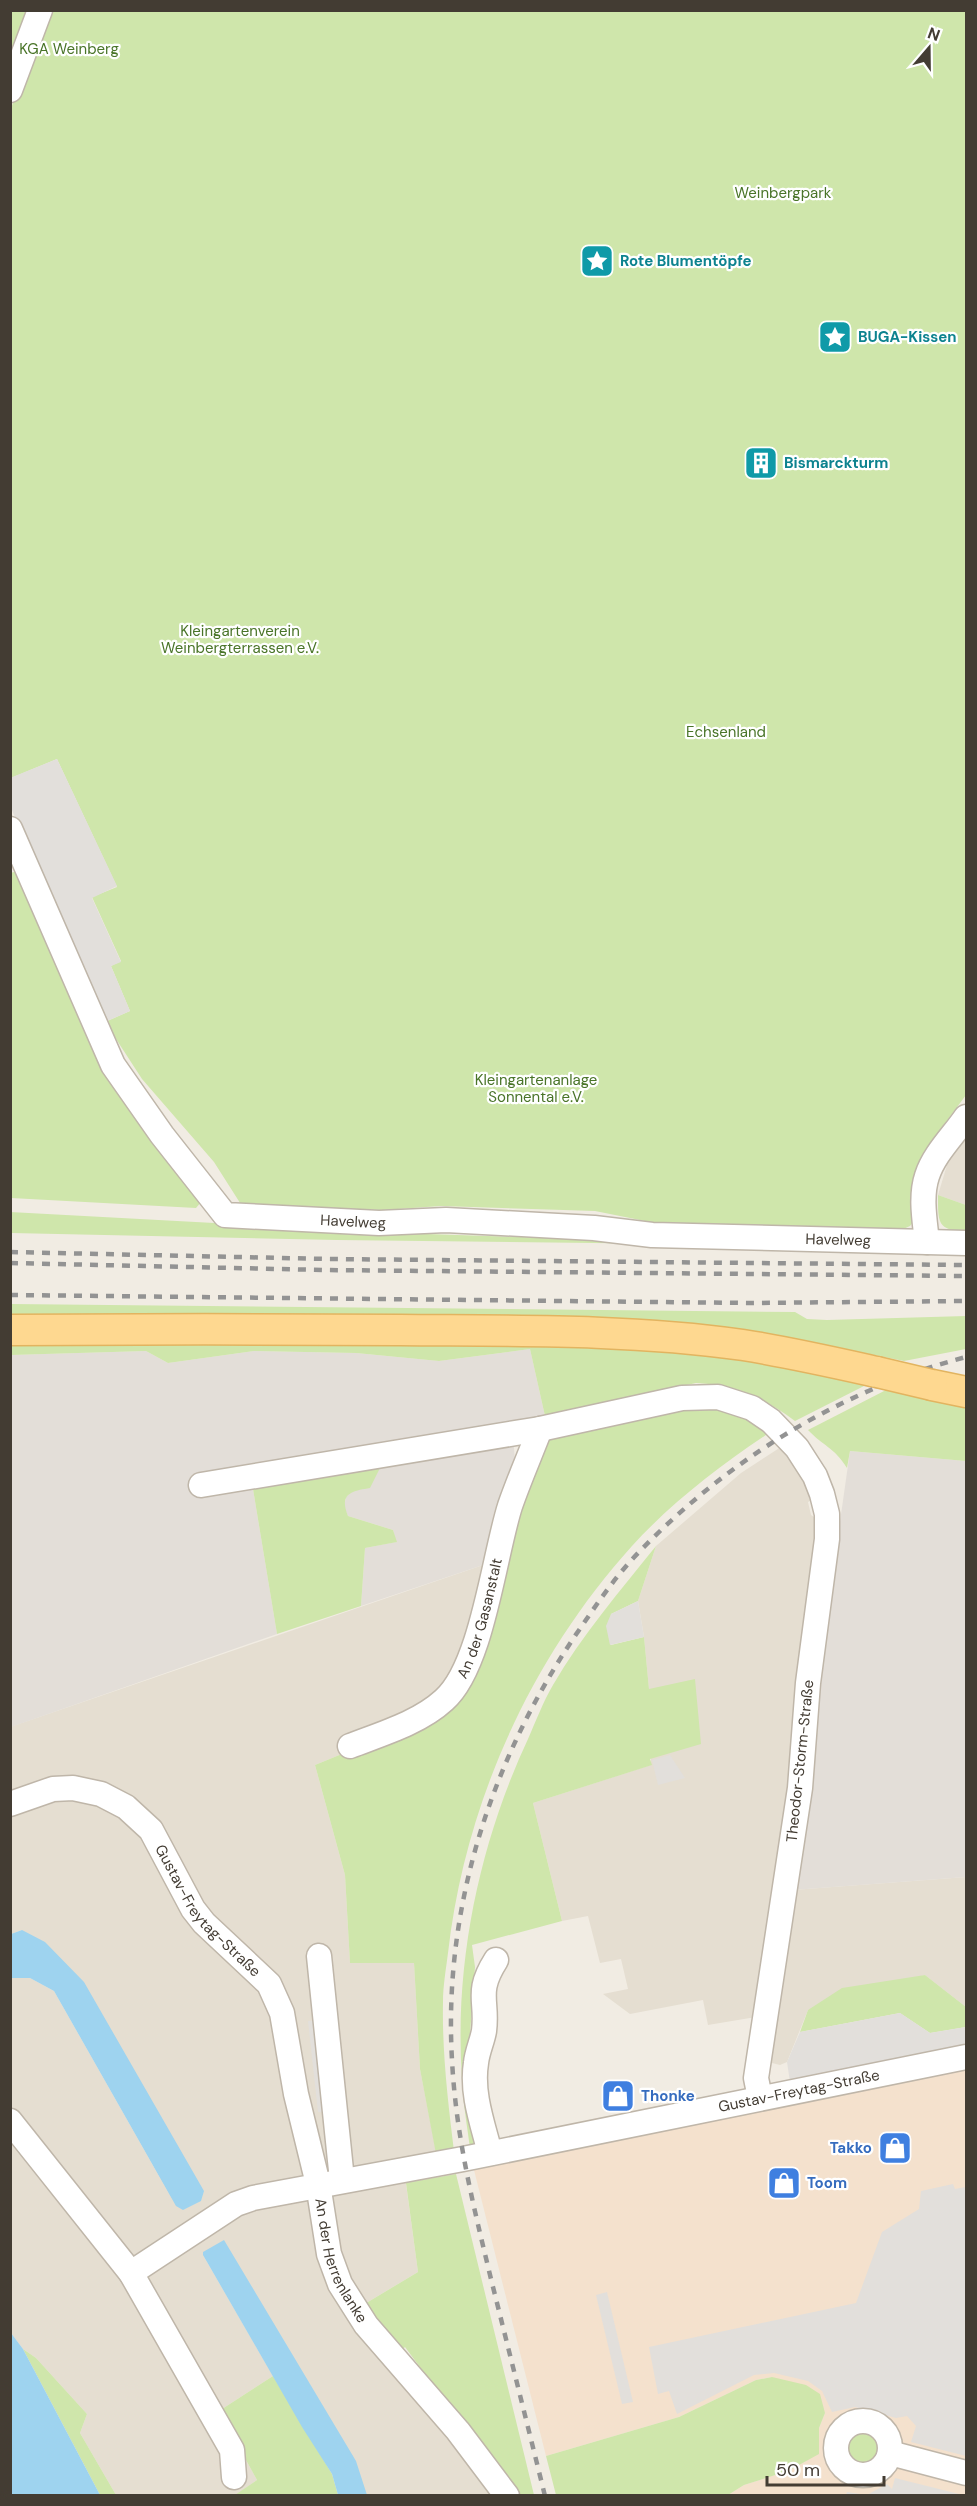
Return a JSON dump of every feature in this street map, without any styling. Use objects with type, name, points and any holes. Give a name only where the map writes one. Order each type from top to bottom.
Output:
[{"type":"main road","points":[[10,1330],[238,1328],[519,1331],[646,1336],[741,1345],[804,1355],[966,1392]]},
{"type":"street","points":[[10,90],[40,10]]},
{"type":"street","name":"Havelweg","points":[[10,829],[113,1065],[162,1135],[225,1215],[380,1224],[446,1220],[594,1228],[652,1235],[927,1242]]},
{"type":"street","points":[[966,1117],[933,1161],[926,1178],[924,1203],[927,1242],[966,1243]]},
{"type":"street","name":"Theodor-Storm-Straße","points":[[540,1429],[682,1398],[718,1397],[752,1408],[771,1421],[797,1448],[818,1485],[827,1514],[827,1539],[808,1683],[798,1799],[756,2078],[760,2098]]},
{"type":"street","points":[[201,1485],[540,1429]]},
{"type":"street","name":"An der Gasanstalt","points":[[350,1746],[408,1723],[445,1700],[464,1675],[476,1640],[510,1507],[540,1429]]},
{"type":"street","name":"Gustav-Freytag-Straße","points":[[10,1804],[53,1789],[86,1790],[101,1794],[126,1807],[151,1830],[193,1909],[204,1923],[260,1975],[275,1994],[282,2013],[296,2094],[318,2184],[490,2153],[966,2057]]},
{"type":"street","points":[[319,1956],[342,2180]]},
{"type":"street","points":[[490,2153],[475,2081],[476,2062],[484,2030],[485,1977],[496,1960]]},
{"type":"street","points":[[10,2121],[131,2273],[232,2450],[234,2477]]},
{"type":"street","name":"An der Herrenlanke","points":[[131,2273],[236,2204],[253,2198],[318,2184],[329,2254],[350,2303],[458,2431],[507,2496]]},
{"type":"street","points":[[890,2453],[966,2473]]},
{"type":"shaded area","points":[[57,759],[117,886],[92,898],[121,962],[111,966],[130,1011],[105,1022],[11,808],[10,778]]},
{"type":"shaded area","points":[[966,1137],[966,1205],[938,1195],[947,1165]]},
{"type":"shaded area","points":[[530,1349],[545,1416],[512,1423],[515,1461],[486,1564],[361,1606],[365,1548],[396,1542],[393,1530],[348,1516],[344,1507],[346,1497],[352,1491],[253,1489],[277,1634],[11,1727],[10,1355],[146,1351],[168,1363],[254,1351],[356,1353],[439,1361]]},
{"type":"shaded area","points":[[784,1445],[814,1499],[808,1502],[811,1515],[820,1521],[797,1722],[756,2017],[708,2025],[703,2000],[630,2014],[603,1994],[628,1989],[621,1959],[600,1963],[588,1916],[562,1921],[533,1803],[651,1765],[649,1689],[638,1601],[656,1546],[741,1473]]},
{"type":"shaded area","points":[[850,1451],[966,1461],[966,1877],[793,1890],[822,1649]]},
{"type":"shaded area","points":[[486,1564],[481,1640],[415,1724],[315,1765],[345,1875],[350,1963],[414,1963],[420,2069],[441,2177],[406,2184],[418,2272],[363,2305],[515,2495],[367,2495],[203,2255],[273,2376],[219,2411],[257,2480],[236,2495],[116,2495],[80,2433],[87,2414],[36,2358],[23,2349],[11,2333],[11,1978],[30,1978],[54,1991],[176,2206],[22,1930],[11,1934],[10,1727]]},
{"type":"shaded area","points":[[638,1601],[644,1637],[610,1645],[606,1626],[611,1614]]},
{"type":"shaded area","points":[[670,1755],[685,1778],[658,1785],[652,1760]]},
{"type":"shaded area","points":[[966,1877],[966,2007],[925,1975],[808,2010],[787,2062],[780,2065],[772,2063],[767,2058],[793,1890]]},
{"type":"shaded area","points":[[900,2013],[930,2033],[966,2027],[966,2048],[790,2082],[787,2062],[800,2032]]},
{"type":"shaded area","points":[[324,2020],[334,2111],[318,2112],[308,2021]]},
{"type":"shaded area","points":[[966,2066],[966,2495],[728,2495],[744,2485],[788,2471],[819,2453],[819,2428],[825,2413],[772,2377],[756,2380],[679,2417],[546,2456],[474,2170]]},
{"type":"shaded area","points":[[953,2184],[955,2189],[966,2187],[966,2456],[911,2442],[916,2426],[907,2416],[896,2418],[855,2407],[832,2412],[822,2391],[808,2381],[774,2373],[754,2375],[677,2414],[669,2391],[658,2394],[649,2347],[856,2303],[882,2232],[919,2209],[921,2191]]},
{"type":"shaded area","points":[[607,2292],[633,2402],[622,2404],[596,2295]]},
{"type":"shaded area","points":[[895,2478],[963,2495],[867,2495],[887,2484],[892,2489]]},
{"type":"shaded area","points":[[847,2492],[867,2495],[846,2495]]},
{"type":"green space","points":[[11,11],[31,11],[11,68]]},
{"type":"green space","points":[[47,11],[966,11],[966,1095],[940,1130],[943,1132],[922,1159],[915,1173],[913,1222],[910,1226],[901,1230],[655,1223],[595,1211],[441,1206],[383,1210],[242,1206],[214,1162],[142,1079],[105,1022],[130,1011],[111,966],[121,961],[92,897],[117,887],[57,759],[11,778],[10,111]]},
{"type":"green space","points":[[18,871],[157,1148],[164,1158],[170,1157],[201,1202],[196,1208],[11,1198],[10,873]]},
{"type":"green space","points":[[938,1195],[966,1205],[966,1231],[944,1227],[939,1218]]},
{"type":"green space","points":[[10,1212],[399,1233],[424,1229],[427,1234],[772,1245],[337,1240],[11,1233]]},
{"type":"green space","points":[[11,1304],[795,1312],[807,1319],[827,1320],[966,1316],[966,1349],[904,1361],[810,1342],[750,1334],[355,1315],[11,1314]]},
{"type":"green space","points":[[10,1341],[592,1344],[739,1358],[866,1385],[795,1421],[772,1405],[749,1394],[725,1386],[696,1383],[545,1416],[530,1349],[439,1361],[356,1353],[254,1351],[168,1363],[146,1351],[11,1355]]},
{"type":"green space","points":[[888,1389],[944,1403],[947,1400],[966,1405],[966,1461],[850,1451],[847,1468],[838,1455],[808,1430]]},
{"type":"green space","points":[[687,1405],[732,1409],[772,1431],[698,1484],[632,1546],[596,1589],[563,1636],[534,1684],[508,1735],[487,1788],[470,1842],[457,1897],[443,1990],[444,2058],[454,2151],[436,2154],[420,2069],[414,1963],[350,1963],[345,1875],[315,1765],[415,1724],[448,1705],[537,1450],[550,1438]]},
{"type":"green space","points":[[380,1468],[370,1488],[352,1492],[346,1498],[345,1503],[348,1516],[393,1530],[397,1542],[365,1548],[361,1606],[277,1634],[253,1489]]},
{"type":"green space","points":[[656,1546],[638,1601],[611,1614],[611,1645],[644,1637],[649,1689],[695,1679],[701,1744],[650,1759],[652,1765],[533,1803],[562,1921],[472,1945],[475,1967],[470,2034],[475,2035],[476,2147],[470,2148],[462,2080],[462,1992],[466,1948],[483,1862],[511,1779],[553,1685],[589,1631]]},
{"type":"green space","points":[[925,1975],[966,2007],[966,2027],[930,2033],[900,2013],[800,2032],[808,2010],[842,1988]]},
{"type":"green space","points":[[456,2174],[534,2495],[515,2495],[405,2347],[399,2353],[363,2305],[418,2272],[406,2183]]},
{"type":"green space","points":[[23,2349],[36,2358],[87,2414],[80,2433],[116,2495],[100,2495]]},
{"type":"green space","points":[[273,2376],[332,2474],[338,2495],[235,2495],[257,2480],[219,2411]]},
{"type":"green space","points":[[772,2377],[806,2385],[820,2394],[825,2413],[819,2428],[819,2454],[788,2471],[744,2485],[728,2495],[556,2495],[546,2456],[679,2417],[756,2380]]},
{"type":"green space","points":[[864,2432],[876,2437],[881,2449],[876,2461],[864,2466],[852,2461],[847,2449],[852,2437]]},
{"type":"water","points":[[22,1930],[45,1942],[84,1982],[204,2191],[201,2201],[183,2210],[176,2206],[54,1991],[30,1978],[11,1978],[11,1934]]},
{"type":"water","points":[[224,2240],[356,2461],[367,2495],[338,2495],[332,2474],[302,2427],[203,2255],[203,2252]]},
{"type":"water","points":[[11,2333],[23,2349],[100,2495],[11,2495]]},
{"type":"railway","points":[[10,1252],[329,1259],[966,1265]]},
{"type":"railway","points":[[10,1263],[324,1270],[966,1276]]},
{"type":"railway","points":[[10,1295],[750,1303],[966,1301]]},
{"type":"railway","points":[[545,2496],[472,2197],[457,2116],[452,2060],[451,2003],[456,1946],[465,1891],[479,1836],[498,1783],[520,1731],[577,1633],[623,1569],[675,1517],[750,1457],[790,1431],[876,1388],[966,1357]]},
{"type":"place","name":"Rote Blumentöpfe","points":[[597,261]]},
{"type":"place","name":"BUGA-Kissen","points":[[835,337]]},
{"type":"place","name":"Bismarckturm","points":[[761,463]]},
{"type":"place","name":"Thonke","points":[[618,2096]]},
{"type":"place","name":"Takko","points":[[895,2148]]},
{"type":"place","name":"Toom","points":[[784,2183]]},
{"type":"park label","name":"KGA Weinberg","points":[[69,49]]},
{"type":"park label","name":"Weinbergpark","points":[[783,193]]},
{"type":"park label","name":"Kleingartenverein Weinbergterrassen e.V.","points":[[240,640]]},
{"type":"park label","name":"Echsenland","points":[[726,732]]},
{"type":"park label","name":"Kleingartenanlage Sonnental e.V.","points":[[536,1088]]}]
